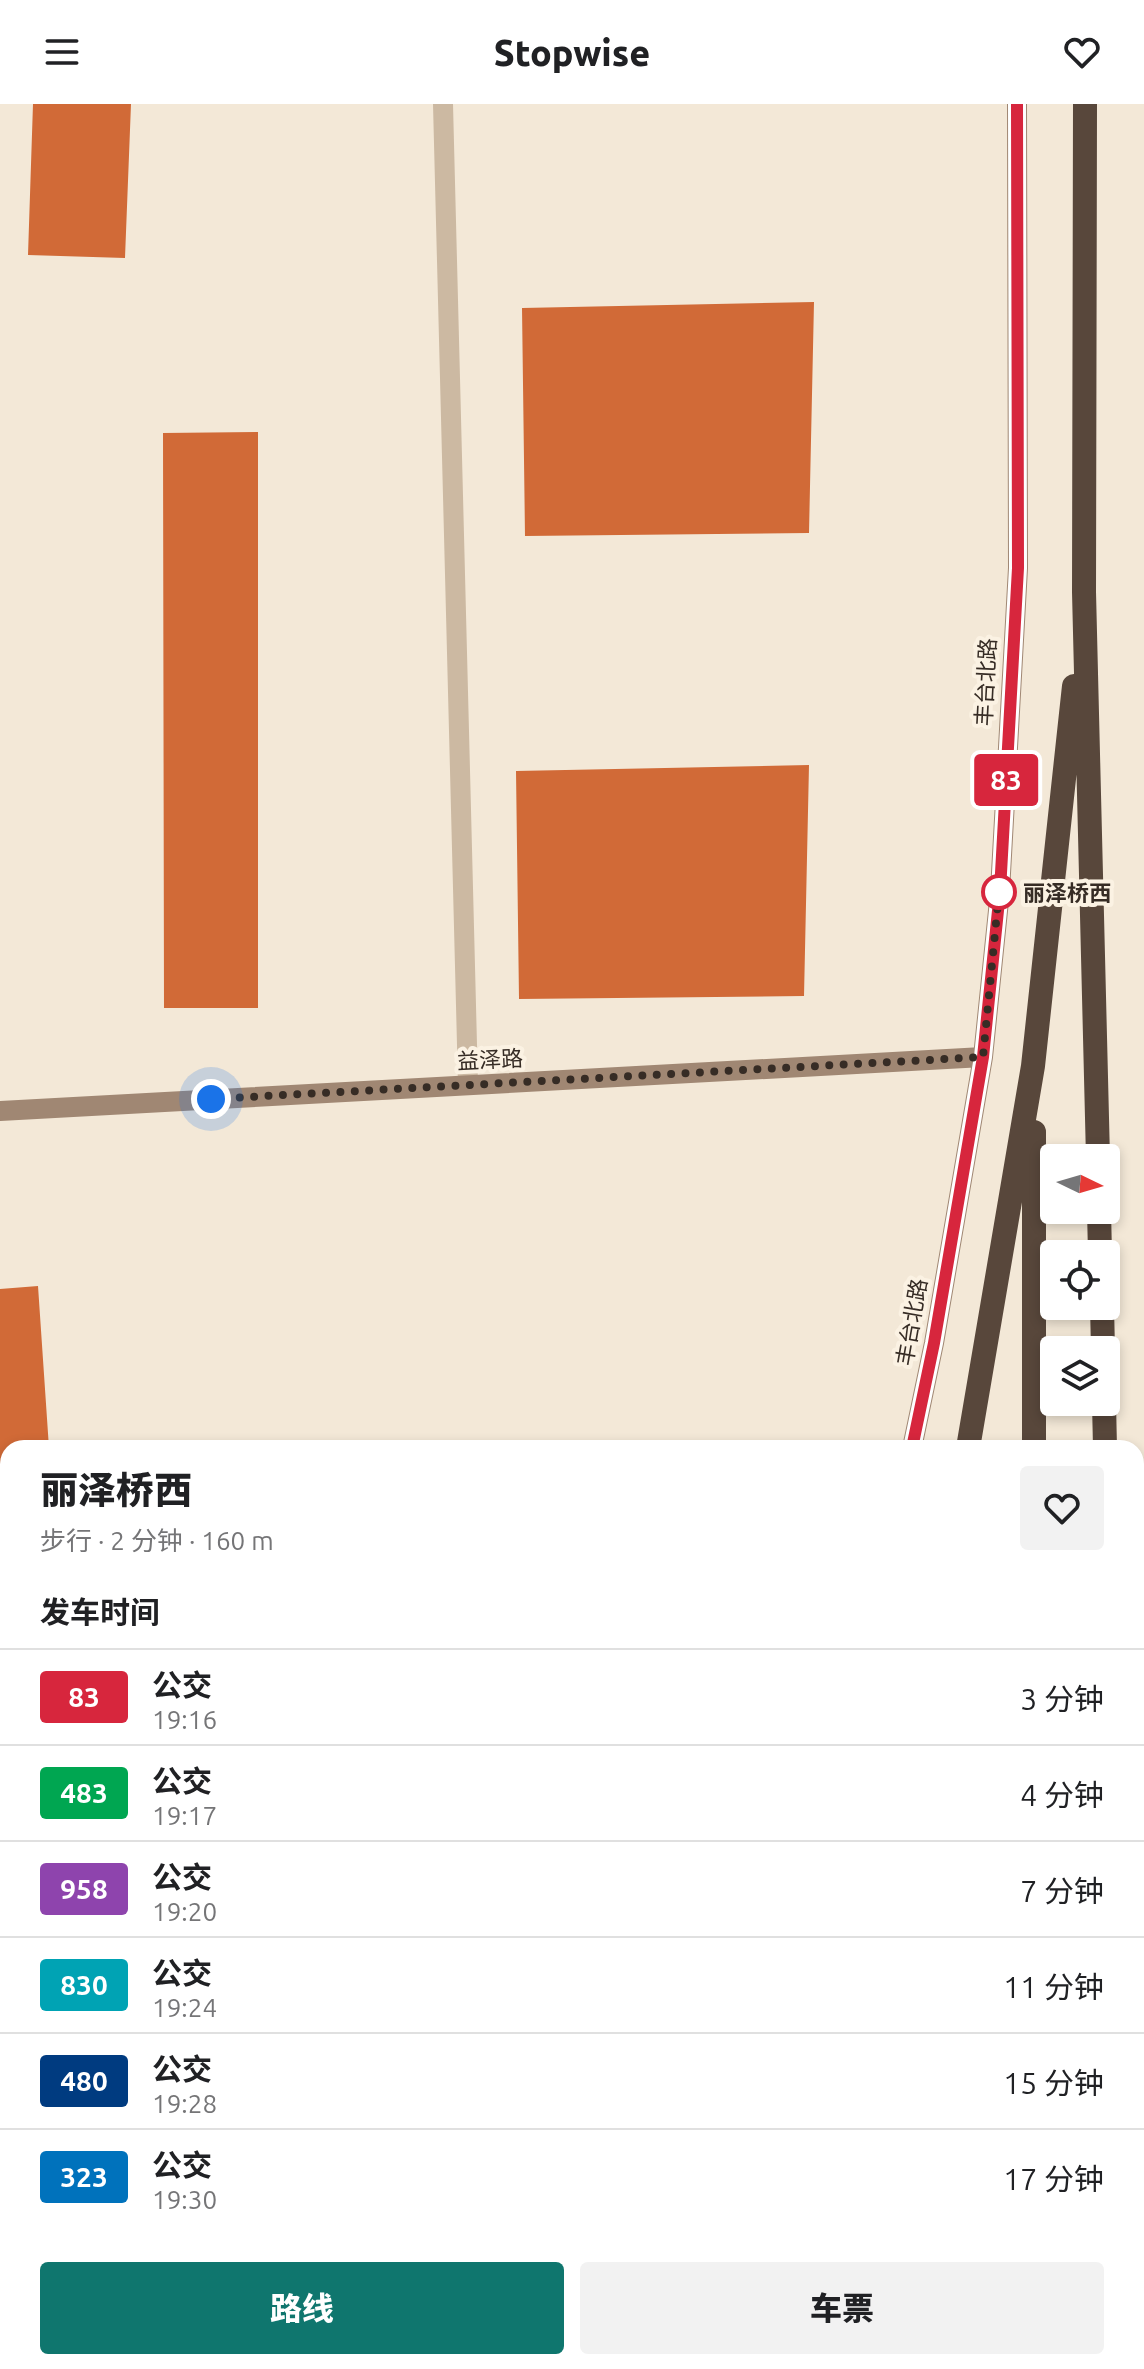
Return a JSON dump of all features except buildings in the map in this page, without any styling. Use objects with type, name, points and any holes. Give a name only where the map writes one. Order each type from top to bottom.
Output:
[{"type":"highway","points":[[1085,104],[1084,592],[1098,1144]]},
{"type":"highway","points":[[969,1440],[1033,1066],[1084,592]]},
{"type":"highway","points":[[1033,1066],[1034,1440]]},
{"type":"highway","points":[[1104,1416],[1105,1440]]},
{"type":"street","points":[[443,104],[468,1084]]},
{"type":"street","name":"丰台北路","points":[[914,1440],[934,1343],[983,1057],[1000,891],[1018,568],[1017,104]]},
{"type":"street","name":"益泽路","points":[[0,1111],[983,1057]]},
{"type":"bus line","name":"83","points":[[914,1440],[934,1343],[983,1057],[1000,891],[1018,568],[1017,104]]},
{"type":"place","name":"丽泽桥西","points":[[999,892]]},
{"type":"route","points":[[211,1099],[983,1057],[999,892]]}]
